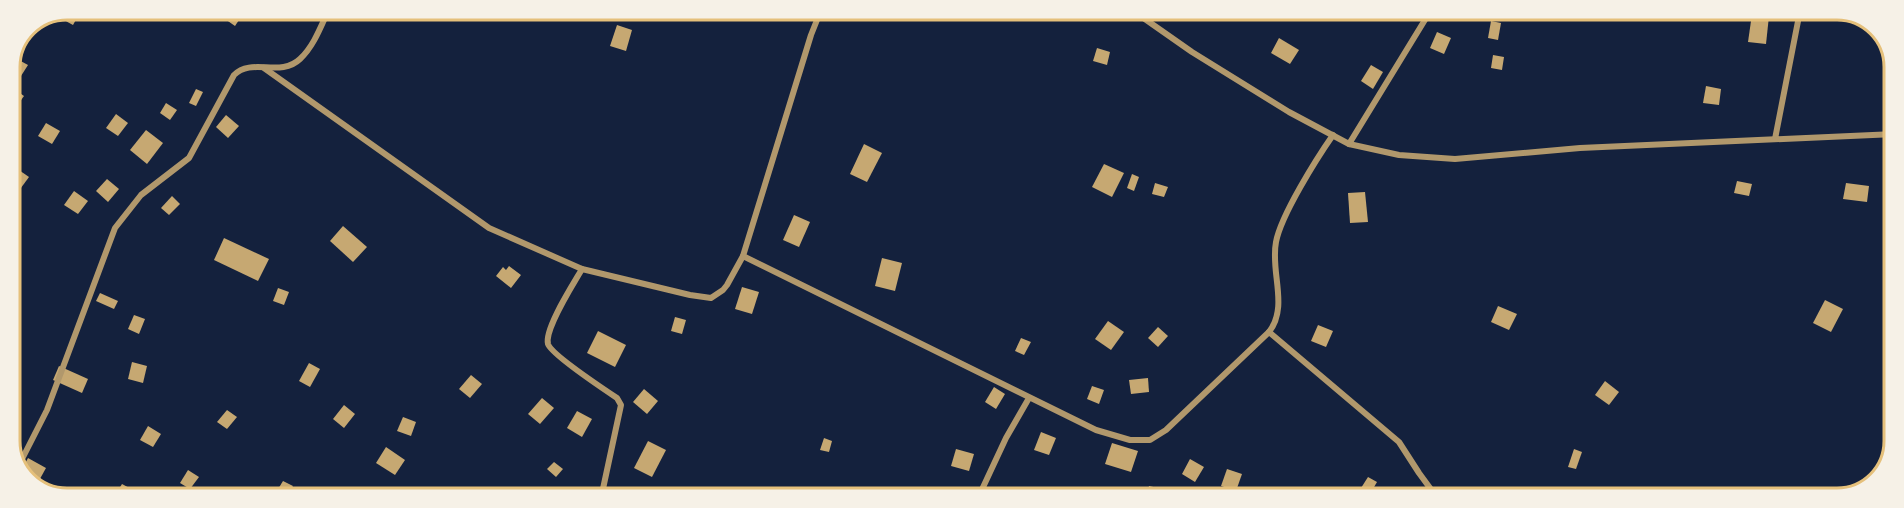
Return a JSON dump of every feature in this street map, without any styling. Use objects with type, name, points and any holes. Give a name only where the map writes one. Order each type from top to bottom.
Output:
[{"type":"street","points":[[22,458],[47,410],[115,228],[141,195],[189,158],[234,75],[245,67],[279,69],[300,59],[316,38],[325,19]]},
{"type":"street","points":[[263,68],[489,228],[582,269],[690,295],[711,297],[727,285],[743,256],[817,19]]},
{"type":"street","points":[[1145,19],[1192,52],[1289,112],[1349,144],[1399,155],[1455,159],[1581,148],[1884,134]]},
{"type":"street","points":[[1349,144],[1425,19]]},
{"type":"street","points":[[1774,138],[1798,19]]},
{"type":"street","points":[[743,256],[1096,430],[1130,440],[1150,440],[1166,430],[1276,324],[1279,312],[1275,270],[1276,241],[1284,221],[1333,135]]},
{"type":"street","points":[[582,269],[549,330],[548,343],[550,348],[617,398],[621,405],[603,488]]},
{"type":"street","points":[[1269,332],[1399,442],[1430,488]]},
{"type":"street","points":[[983,488],[1006,438],[1029,398]]},
{"type":"building","points":[[63,19],[76,19],[73,25]]},
{"type":"building","points":[[225,19],[240,19],[235,26]]},
{"type":"building","points":[[1751,19],[1769,19],[1766,44],[1748,42]]},
{"type":"building","points":[[1491,21],[1501,23],[1498,40],[1488,38]]},
{"type":"building","points":[[617,25],[632,30],[626,51],[610,46]]},
{"type":"building","points":[[1437,32],[1451,38],[1444,54],[1430,48]]},
{"type":"building","points":[[1279,38],[1299,50],[1290,64],[1271,53]]},
{"type":"building","points":[[1097,48],[1110,52],[1107,65],[1093,61]]},
{"type":"building","points":[[1493,55],[1504,57],[1502,70],[1491,68]]},
{"type":"building","points":[[20,60],[28,65],[21,76],[19,75]]},
{"type":"building","points":[[1371,65],[1383,72],[1373,89],[1361,81]]},
{"type":"building","points":[[1706,86],[1721,89],[1719,105],[1703,103]]},
{"type":"building","points":[[196,89],[203,92],[196,106],[189,103]]},
{"type":"building","points":[[19,92],[24,96],[19,103]]},
{"type":"building","points":[[166,103],[177,110],[170,120],[160,113]]},
{"type":"building","points":[[116,114],[128,123],[118,136],[106,128]]},
{"type":"building","points":[[226,115],[239,126],[228,138],[216,127]]},
{"type":"building","points":[[46,123],[60,131],[52,144],[38,136]]},
{"type":"building","points":[[146,130],[163,143],[147,164],[130,150]]},
{"type":"building","points":[[864,144],[882,153],[867,182],[850,174]]},
{"type":"building","points":[[1104,164],[1124,173],[1112,197],[1092,187]]},
{"type":"building","points":[[19,170],[29,177],[19,190]]},
{"type":"building","points":[[1132,174],[1139,177],[1134,191],[1127,188]]},
{"type":"building","points":[[107,179],[119,189],[108,202],[96,191]]},
{"type":"building","points":[[1737,181],[1752,184],[1749,196],[1734,193]]},
{"type":"building","points":[[1155,183],[1168,187],[1164,197],[1152,194]]},
{"type":"building","points":[[1846,183],[1869,186],[1867,202],[1843,199]]},
{"type":"building","points":[[74,191],[88,201],[78,214],[64,205]]},
{"type":"building","points":[[1365,192],[1368,222],[1350,223],[1348,193]]},
{"type":"building","points":[[172,196],[180,204],[169,215],[161,208]]},
{"type":"building","points":[[794,215],[810,222],[799,247],[783,240]]},
{"type":"building","points":[[343,226],[367,247],[353,262],[330,241]]},
{"type":"building","points":[[224,238],[269,259],[258,281],[214,260]]},
{"type":"building","points":[[882,258],[902,263],[895,291],[875,286]]},
{"type":"building","points":[[509,266],[521,275],[511,288],[496,276],[503,267],[506,270]]},
{"type":"building","points":[[742,287],[759,292],[752,314],[735,309]]},
{"type":"building","points":[[278,288],[289,292],[284,305],[273,301]]},
{"type":"building","points":[[100,293],[118,301],[114,309],[96,301]]},
{"type":"building","points":[[1825,300],[1843,309],[1831,332],[1813,323]]},
{"type":"building","points":[[1498,306],[1517,314],[1509,330],[1491,322]]},
{"type":"building","points":[[134,315],[145,319],[139,334],[128,329]]},
{"type":"building","points":[[675,317],[686,320],[682,334],[671,331]]},
{"type":"building","points":[[1108,321],[1124,332],[1111,350],[1095,339]]},
{"type":"building","points":[[1318,325],[1333,331],[1326,347],[1311,341]]},
{"type":"building","points":[[1158,327],[1168,336],[1158,347],[1148,338]]},
{"type":"building","points":[[598,331],[626,345],[615,367],[587,353]]},
{"type":"building","points":[[1021,338],[1031,342],[1024,355],[1015,351]]},
{"type":"building","points":[[132,362],[147,366],[143,383],[128,379]]},
{"type":"building","points":[[309,363],[320,369],[310,387],[299,381]]},
{"type":"building","points":[[59,366],[88,379],[82,393],[53,380]]},
{"type":"building","points":[[471,375],[482,384],[470,398],[459,389]]},
{"type":"building","points":[[1148,378],[1149,392],[1131,394],[1129,380]]},
{"type":"building","points":[[1605,381],[1619,392],[1609,405],[1595,395]]},
{"type":"building","points":[[1092,386],[1104,390],[1099,404],[1087,399]]},
{"type":"building","points":[[994,387],[1005,394],[996,409],[985,402]]},
{"type":"building","points":[[644,389],[658,401],[647,414],[633,402]]},
{"type":"building","points":[[542,398],[554,408],[540,424],[528,414]]},
{"type":"building","points":[[344,405],[355,414],[344,428],[333,419]]},
{"type":"building","points":[[227,410],[237,417],[227,429],[217,422]]},
{"type":"building","points":[[577,411],[592,419],[582,437],[567,428]]},
{"type":"building","points":[[403,417],[416,422],[411,436],[397,431]]},
{"type":"building","points":[[148,426],[161,434],[153,447],[140,440]]},
{"type":"building","points":[[1041,432],[1056,438],[1049,455],[1034,450]]},
{"type":"building","points":[[824,438],[832,441],[829,452],[820,450]]},
{"type":"building","points":[[648,441],[666,450],[652,477],[634,468]]},
{"type":"building","points":[[1112,443],[1138,451],[1131,472],[1105,464]]},
{"type":"building","points":[[386,447],[405,460],[395,475],[376,463]]},
{"type":"building","points":[[956,449],[974,454],[969,471],[951,466]]},
{"type":"building","points":[[1574,449],[1582,452],[1576,469],[1568,467]]},
{"type":"building","points":[[28,458],[46,468],[39,480],[33,475],[25,463]]},
{"type":"building","points":[[1190,459],[1204,467],[1195,482],[1182,474]]},
{"type":"building","points":[[554,462],[563,469],[556,477],[547,469]]},
{"type":"building","points":[[1227,469],[1242,474],[1237,488],[1221,486]]},
{"type":"building","points":[[188,470],[199,477],[191,488],[180,483]]},
{"type":"building","points":[[1368,477],[1377,482],[1374,488],[1361,488]]},
{"type":"building","points":[[283,481],[293,486],[292,488],[279,488]]}]
